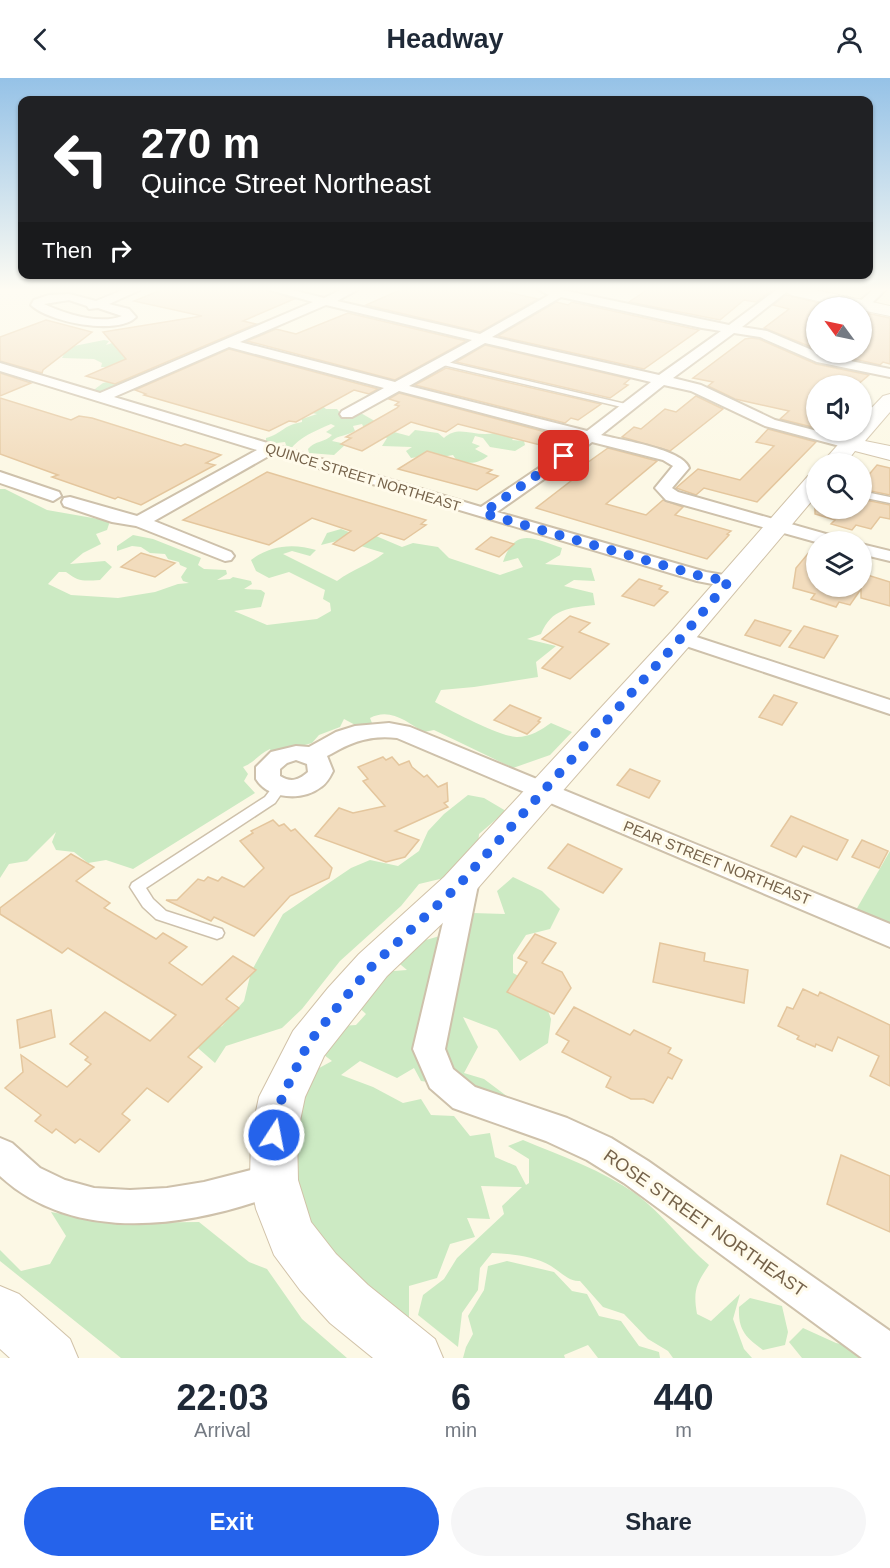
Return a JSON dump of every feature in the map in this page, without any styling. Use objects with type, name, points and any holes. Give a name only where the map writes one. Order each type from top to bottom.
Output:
[{"type":"street","points":[[99,398],[212,350]]},
{"type":"street","points":[[254,350],[675,460],[680,464],[680,471],[663,488],[672,496],[806,534]]},
{"type":"street","points":[[347,414],[462,350]]},
{"type":"street","points":[[534,350],[663,379],[709,392],[770,423],[890,453]]},
{"type":"street","points":[[483,513],[630,407],[663,379],[704,350]]},
{"type":"street","points":[[803,350],[822,358],[890,373]]},
{"type":"street","name":"QUINCE STREET NORTHEAST","points":[[0,368],[483,513],[704,577],[729,581]]},
{"type":"street","points":[[843,453],[890,400]]},
{"type":"street","points":[[140,522],[270,449]]},
{"type":"street","points":[[0,477],[53,496]]},
{"type":"street","points":[[416,1358],[349,1304],[318,1272],[292,1238],[281,1209],[274,1180],[274,1135],[282,1097],[308,1044],[373,965],[468,874],[681,638],[806,494]]},
{"type":"street","points":[[70,502],[118,518],[140,522],[225,556]]},
{"type":"street","points":[[872,552],[890,556]]},
{"type":"street","points":[[681,638],[890,707]]},
{"type":"street","name":"PEAR STREET NORTHEAST","points":[[280,787],[297,788],[313,782],[321,771],[318,760],[312,756],[341,737],[356,732],[390,730],[402,732],[890,936]]},
{"type":"street","name":"ROSE STREET NORTHEAST","points":[[468,874],[459,905],[429,1049],[441,1078],[464,1098],[555,1129],[599,1149],[700,1217],[890,1355]]},
{"type":"street","points":[[0,1154],[12,1167],[38,1185],[72,1199],[102,1206],[136,1209],[166,1206],[242,1191],[274,1180]]},
{"type":"street","points":[[0,1313],[51,1358]]},
{"type":"lane","points":[[442,362],[630,407]]},
{"type":"lane","points":[[872,496],[890,500]]},
{"type":"lane","points":[[217,933],[161,915],[136,887],[270,800],[280,787]]},
{"type":"green space","points":[[66,350],[126,350],[142,368],[150,370],[151,373],[116,385],[115,391],[102,394],[91,392],[103,383],[115,380],[112,367],[101,367],[102,363],[94,359],[62,358]]},
{"type":"green space","points":[[321,405],[326,409],[337,409],[341,414],[359,412],[394,432],[409,436],[415,430],[438,433],[444,438],[458,431],[490,434],[504,431],[512,422],[520,421],[553,435],[547,438],[514,437],[512,440],[524,441],[525,445],[515,451],[490,447],[483,438],[475,436],[472,443],[480,446],[475,449],[488,456],[481,461],[469,463],[457,461],[453,455],[442,457],[440,454],[411,458],[406,451],[412,447],[382,446],[387,438],[365,430],[362,424],[353,426],[355,431],[332,441],[346,444],[334,455],[309,453],[308,449],[332,435],[326,432],[335,426],[331,424],[303,438],[290,450],[276,448],[286,445],[285,442],[276,443],[273,447],[266,441],[266,438],[302,422],[302,419],[317,414],[307,412]]},
{"type":"green space","points":[[0,489],[5,489],[47,510],[110,521],[107,530],[96,534],[101,544],[83,553],[70,564],[105,561],[112,567],[100,580],[82,580],[66,572],[59,572],[48,584],[71,595],[118,598],[189,583],[183,581],[181,577],[187,568],[179,562],[168,559],[165,554],[150,553],[141,547],[132,546],[117,551],[117,546],[133,535],[153,539],[201,558],[198,565],[204,569],[226,570],[227,574],[217,580],[233,577],[251,581],[252,584],[244,589],[261,590],[265,593],[261,607],[234,611],[267,625],[317,619],[331,611],[330,603],[323,599],[325,590],[289,572],[269,578],[256,571],[251,560],[274,548],[291,546],[308,548],[316,550],[310,556],[292,551],[283,554],[337,581],[384,553],[341,540],[321,545],[327,533],[341,529],[362,537],[376,536],[402,547],[413,543],[438,547],[449,558],[500,575],[523,567],[518,558],[503,562],[513,543],[520,539],[534,539],[562,548],[560,555],[545,564],[591,568],[595,581],[574,580],[564,586],[593,593],[595,605],[577,607],[556,614],[545,625],[541,634],[527,639],[556,646],[536,662],[538,677],[441,690],[435,702],[476,723],[510,736],[522,737],[539,731],[551,723],[572,732],[550,755],[513,768],[434,730],[424,732],[398,717],[377,715],[370,718],[372,723],[359,727],[344,719],[340,727],[319,735],[312,743],[272,754],[270,749],[243,767],[248,774],[244,781],[255,793],[133,869],[106,860],[88,863],[74,852],[56,850],[52,842],[56,832],[27,861],[9,864],[0,878]]},
{"type":"green space","points":[[468,795],[484,798],[506,811],[479,834],[477,856],[461,874],[419,884],[401,906],[340,961],[302,1009],[282,1028],[226,1046],[215,1063],[190,1041],[222,1026],[244,1001],[251,972],[283,914],[351,868],[370,860],[398,866],[419,851],[428,831],[444,814]]},
{"type":"green space","points":[[890,851],[890,928],[856,910]]},
{"type":"green space","points":[[513,877],[542,891],[560,909],[550,929],[526,935],[513,955],[513,973],[539,987],[551,1019],[548,1043],[520,1061],[497,1030],[463,1017],[478,1047],[464,1073],[484,1079],[516,1103],[505,1122],[486,1120],[471,1088],[421,1081],[414,1068],[397,1078],[360,1061],[341,1075],[373,1087],[403,1103],[421,1099],[431,1115],[454,1116],[470,1136],[490,1133],[495,1157],[516,1166],[526,1185],[529,1183],[529,1159],[508,1146],[523,1140],[623,1185],[655,1210],[709,1265],[697,1288],[695,1299],[697,1314],[711,1321],[740,1294],[733,1319],[744,1349],[752,1358],[673,1358],[668,1351],[648,1339],[624,1314],[603,1307],[580,1281],[569,1278],[537,1260],[492,1253],[480,1268],[478,1290],[462,1313],[458,1347],[418,1315],[423,1295],[444,1279],[457,1258],[504,1214],[502,1206],[522,1187],[481,1186],[490,1219],[467,1218],[475,1237],[450,1244],[437,1278],[409,1286],[409,1337],[297,1259],[293,1136],[301,1078],[332,1061],[316,1049],[327,1027],[356,1025],[366,1014],[352,1001],[381,972],[407,970],[394,959],[400,946],[450,932],[466,921],[472,913],[505,914],[497,891]]},
{"type":"green space","points":[[51,1212],[110,1223],[199,1222],[249,1262],[267,1269],[302,1319],[347,1358],[121,1358],[0,1261],[0,1250],[21,1271],[50,1264],[66,1236]]},
{"type":"green space","points":[[507,1261],[554,1272],[572,1291],[587,1294],[599,1316],[621,1321],[639,1346],[659,1352],[660,1358],[598,1358],[588,1345],[564,1355],[565,1358],[463,1358],[473,1334],[468,1316],[484,1290],[488,1266]]},
{"type":"green space","points":[[750,1298],[782,1306],[788,1332],[785,1345],[763,1350],[744,1332],[740,1322],[739,1307]]},
{"type":"green space","points":[[803,1328],[836,1343],[860,1348],[870,1358],[802,1358],[789,1342]]},
{"type":"building","points":[[0,350],[69,350],[42,373],[0,361]]},
{"type":"building","points":[[118,350],[196,350],[115,384],[86,376],[126,359]]},
{"type":"building","points":[[227,350],[378,389],[369,394],[354,390],[296,422],[289,421],[269,431],[144,395],[146,394],[135,390]]},
{"type":"building","points":[[280,350],[450,350],[395,380]]},
{"type":"building","points":[[477,350],[505,350],[630,379],[624,384],[628,385],[610,398],[456,362]]},
{"type":"building","points":[[559,350],[671,350],[644,369]]},
{"type":"building","points":[[731,350],[783,350],[806,360],[806,363],[869,375],[806,375],[806,426],[780,419],[789,411],[735,399],[708,386],[713,382],[693,378]]},
{"type":"building","points":[[872,350],[890,350],[890,364],[883,362],[880,365],[871,363]]},
{"type":"building","points":[[446,368],[601,404],[578,420],[571,418],[565,423],[415,385]]},
{"type":"building","points":[[0,373],[31,383],[0,396]]},
{"type":"building","points":[[399,393],[553,434],[540,445],[458,424],[446,432],[411,422],[362,451],[341,444],[351,438],[346,437],[397,408],[399,406],[395,405],[399,402],[389,399]]},
{"type":"building","points":[[696,396],[723,409],[670,451],[622,437],[634,427],[641,429],[665,409],[676,412]]},
{"type":"building","points":[[0,398],[71,420],[79,416],[92,418],[181,446],[185,444],[221,455],[206,463],[215,465],[141,505],[118,497],[115,499],[52,477],[58,475],[0,454]]},
{"type":"building","points":[[768,429],[816,442],[757,502],[704,488],[696,495],[676,488],[698,469],[740,480],[774,446],[756,442]]},
{"type":"building","points":[[608,448],[657,461],[606,504],[646,515],[663,500],[683,507],[675,515],[731,531],[727,534],[729,535],[707,559],[536,508],[576,477],[570,475]]},
{"type":"building","points":[[427,451],[492,470],[487,473],[498,476],[477,490],[398,469]]},
{"type":"building","points":[[877,465],[890,468],[890,495],[872,491],[872,471]]},
{"type":"building","points":[[267,472],[426,520],[421,524],[426,525],[404,540],[381,533],[354,551],[333,544],[351,531],[312,518],[269,545],[183,520]]},
{"type":"building","points":[[872,501],[890,505],[890,519],[880,517],[871,529],[856,525],[852,530],[831,524],[835,520],[832,519],[872,519]]},
{"type":"building","points":[[491,537],[514,544],[499,557],[476,549]]},
{"type":"building","points":[[141,553],[175,563],[155,577],[121,567]]},
{"type":"building","points":[[806,556],[806,592],[793,588],[796,568]]},
{"type":"building","points":[[872,576],[890,582],[890,606],[861,598],[872,597]]},
{"type":"building","points":[[639,579],[662,586],[659,589],[668,592],[654,606],[622,596]]},
{"type":"building","points":[[813,597],[856,597],[850,605],[839,602],[836,607],[811,599]]},
{"type":"building","points":[[570,616],[590,623],[579,632],[609,644],[570,679],[542,668],[563,647],[542,639]]},
{"type":"building","points":[[755,620],[791,631],[780,646],[745,635]]},
{"type":"building","points":[[804,626],[838,636],[824,658],[789,647]]},
{"type":"building","points":[[774,695],[797,703],[782,725],[759,717]]},
{"type":"building","points":[[510,705],[541,718],[538,721],[540,722],[527,734],[494,720]]},
{"type":"building","points":[[383,757],[386,760],[392,757],[399,765],[409,761],[412,767],[424,777],[427,775],[438,787],[447,783],[448,801],[444,803],[448,807],[395,831],[419,840],[405,857],[386,862],[315,836],[339,808],[353,813],[385,806],[363,781],[368,779],[358,767]]},
{"type":"building","points":[[630,769],[660,781],[649,798],[617,785]]},
{"type":"building","points":[[791,816],[848,840],[837,860],[803,846],[796,857],[771,846]]},
{"type":"building","points":[[273,820],[279,826],[284,824],[291,831],[295,829],[332,868],[329,878],[290,896],[254,936],[214,917],[211,921],[166,900],[177,900],[198,879],[204,881],[208,877],[218,881],[222,877],[244,887],[264,868],[240,841],[253,833],[251,831]]},
{"type":"building","points":[[862,840],[888,851],[879,868],[852,857]]},
{"type":"building","points":[[568,844],[622,869],[603,893],[548,868]]},
{"type":"building","points":[[71,854],[94,867],[76,881],[110,903],[104,908],[156,939],[163,933],[187,947],[169,963],[202,985],[233,956],[256,970],[226,999],[239,1008],[188,1057],[202,1067],[168,1102],[147,1088],[122,1114],[130,1120],[99,1152],[80,1139],[75,1143],[56,1129],[52,1133],[35,1121],[41,1115],[5,1088],[23,1072],[21,1055],[67,1087],[91,1064],[85,1060],[88,1057],[70,1044],[105,1012],[150,1041],[176,1015],[68,948],[62,953],[0,914],[0,908]]},
{"type":"building","points":[[535,934],[556,943],[542,963],[562,972],[571,988],[554,1014],[507,992],[527,962],[518,958]]},
{"type":"building","points":[[660,943],[705,953],[704,961],[748,970],[744,1003],[653,982]]},
{"type":"building","points":[[803,989],[818,996],[820,992],[890,1025],[890,1086],[870,1076],[879,1056],[838,1037],[832,1051],[816,1044],[815,1047],[797,1039],[799,1036],[778,1026],[787,1007],[793,1009]]},
{"type":"building","points":[[574,1007],[630,1035],[634,1030],[671,1048],[668,1053],[682,1060],[672,1079],[668,1077],[653,1103],[644,1099],[631,1099],[606,1087],[611,1077],[562,1052],[569,1041],[556,1034]]},
{"type":"building","points":[[51,1010],[55,1037],[20,1048],[17,1020]]},
{"type":"building","points":[[841,1155],[890,1176],[890,1232],[827,1204]]},
{"type":"route","points":[[274,1135],[282,1097],[308,1044],[343,1000],[373,965],[457,887],[681,638],[729,581],[704,577],[483,513],[564,456]]}]
